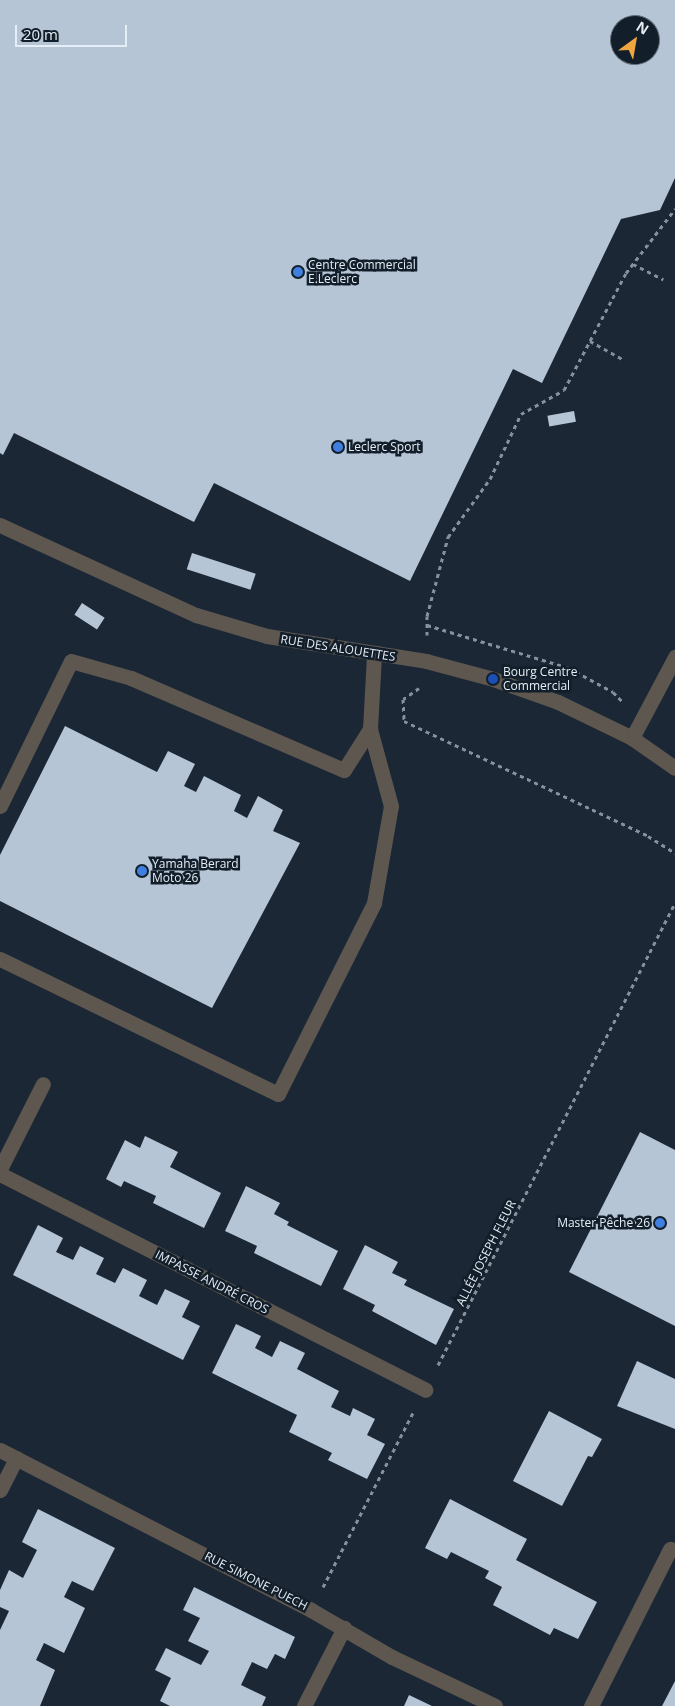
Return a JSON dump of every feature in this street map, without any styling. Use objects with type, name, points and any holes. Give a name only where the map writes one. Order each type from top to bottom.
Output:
[{"type":"street","name":"RUE DES ALOUETTES","points":[[0,525],[196,615],[267,636],[426,661],[493,679],[558,702],[632,738],[675,768]]},
{"type":"street","points":[[0,959],[278,1094],[374,903],[391,806],[370,729],[374,654]]},
{"type":"street","points":[[0,806],[71,661],[131,678],[344,770],[370,729]]},
{"type":"street","points":[[632,738],[674,662]]},
{"type":"street","points":[[0,1169],[44,1084]]},
{"type":"street","name":"IMPASSE ANDRÉ CROS","points":[[0,1174],[425,1390]]},
{"type":"street","name":"RUE SIMONE PUECH","points":[[0,1450],[311,1610],[392,1657],[495,1706]]},
{"type":"street","points":[[0,1490],[16,1458]]},
{"type":"street","points":[[590,1706],[670,1549]]},
{"type":"street","points":[[304,1706],[344,1628]]},
{"type":"path","points":[[675,209],[634,264],[564,390],[521,414],[490,479],[448,536],[427,616],[424,685],[403,699],[404,721],[648,836],[675,853]]},
{"type":"path","points":[[634,264],[663,279]]},
{"type":"path","points":[[590,341],[622,359]]},
{"type":"path","name":"ALLÉE JOSEPH FLEUR","points":[[311,1610],[675,904]]},
{"type":"building","name":"Centre Commercial E.Leclerc","points":[[0,0],[675,0],[675,178],[660,210],[621,219],[542,383],[513,369],[410,581],[214,483],[194,522],[14,433],[3,455],[0,453]]},
{"type":"building","points":[[574,411],[576,422],[549,427],[547,416]]},
{"type":"building","points":[[192,553],[256,574],[250,590],[187,569]]},
{"type":"building","points":[[82,603],[105,618],[97,629],[74,615]]},
{"type":"building","points":[[65,726],[157,772],[168,751],[195,764],[184,786],[196,792],[204,776],[241,795],[234,811],[247,818],[258,796],[283,810],[273,831],[300,843],[212,1008],[0,901],[0,855]]},
{"type":"building","points":[[640,1132],[675,1150],[675,1326],[569,1272]]},
{"type":"building","points":[[145,1136],[178,1152],[170,1167],[221,1193],[204,1228],[153,1203],[156,1196],[124,1181],[121,1187],[106,1179],[125,1140],[140,1148]]},
{"type":"building","points":[[246,1186],[280,1203],[274,1214],[289,1222],[287,1225],[338,1251],[321,1286],[254,1253],[257,1246],[225,1231]]},
{"type":"building","points":[[38,1225],[63,1238],[56,1252],[73,1260],[80,1246],[104,1258],[96,1274],[115,1283],[123,1268],[147,1280],[139,1296],[157,1305],[165,1289],[190,1301],[182,1317],[200,1326],[183,1360],[13,1275]]},
{"type":"building","points":[[365,1245],[398,1262],[392,1273],[407,1280],[404,1285],[454,1309],[436,1345],[372,1311],[375,1305],[343,1289]]},
{"type":"building","points":[[236,1324],[261,1336],[255,1348],[272,1357],[280,1341],[305,1353],[297,1369],[339,1391],[331,1407],[350,1416],[353,1408],[375,1419],[367,1435],[385,1444],[367,1479],[328,1460],[332,1453],[289,1432],[297,1415],[212,1373]]},
{"type":"building","points":[[637,1361],[675,1379],[675,1429],[617,1406]]},
{"type":"building","points":[[549,1411],[602,1439],[592,1457],[588,1456],[562,1506],[513,1481]]},
{"type":"building","points":[[450,1499],[527,1539],[516,1560],[597,1602],[578,1639],[554,1628],[550,1635],[493,1605],[502,1587],[485,1578],[489,1571],[451,1552],[447,1559],[425,1548]]},
{"type":"building","points":[[38,1509],[115,1548],[93,1591],[72,1581],[64,1597],[85,1608],[64,1653],[44,1643],[36,1660],[55,1670],[40,1706],[0,1706],[0,1630],[9,1611],[0,1607],[0,1590],[9,1570],[23,1578],[37,1550],[22,1542]]},
{"type":"building","points":[[194,1587],[295,1637],[285,1659],[275,1654],[267,1669],[252,1662],[241,1685],[266,1697],[262,1706],[170,1706],[160,1701],[171,1678],[155,1670],[166,1648],[201,1665],[209,1651],[188,1641],[200,1618],[183,1610]]},
{"type":"building","points":[[675,1681],[675,1706],[662,1706]]},
{"type":"building","points":[[409,1695],[432,1706],[404,1706]]},
{"type":"place","name":"Centre Commercial E.Leclerc","points":[[298,272]]},
{"type":"place","name":"Leclerc Sport","points":[[338,447]]},
{"type":"place","name":"Bourg Centre Commercial","points":[[493,679]]},
{"type":"place","name":"Yamaha Berard Moto 26","points":[[142,871]]},
{"type":"place","name":"Master Pêche 26","points":[[660,1223]]}]
